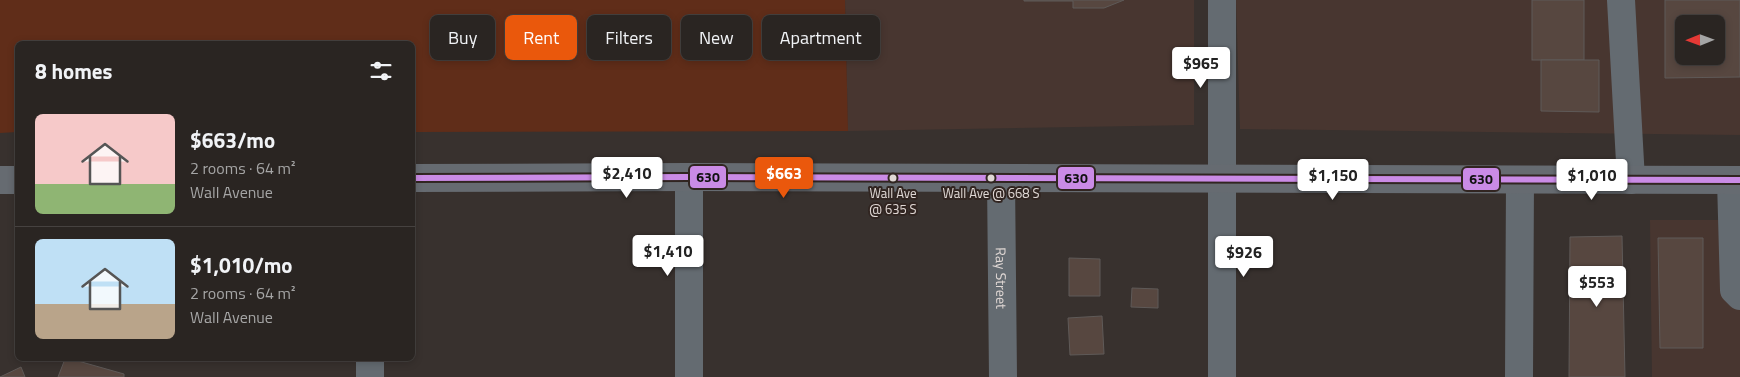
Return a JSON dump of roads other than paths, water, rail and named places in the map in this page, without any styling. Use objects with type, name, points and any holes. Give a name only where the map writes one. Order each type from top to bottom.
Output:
[{"type":"main road","points":[[415,178],[1735,180]]},
{"type":"main road","points":[[0,180],[15,180]]},
{"type":"street","points":[[1222,0],[1222,377]]},
{"type":"street","points":[[1622,0],[1631,180]]},
{"type":"street","points":[[689,177],[689,377]]},
{"type":"street","name":"Ray Street","points":[[1001,178],[1003,377]]},
{"type":"street","points":[[1520,180],[1520,377]]},
{"type":"street","points":[[1735,180],[1734,290],[1740,296]]},
{"type":"street","points":[[370,361],[370,377]]},
{"type":"place","name":"Wall Ave @ 635 S","points":[[893,178]]},
{"type":"place","name":"Wall Ave @ 668 S","points":[[991,178]]}]
